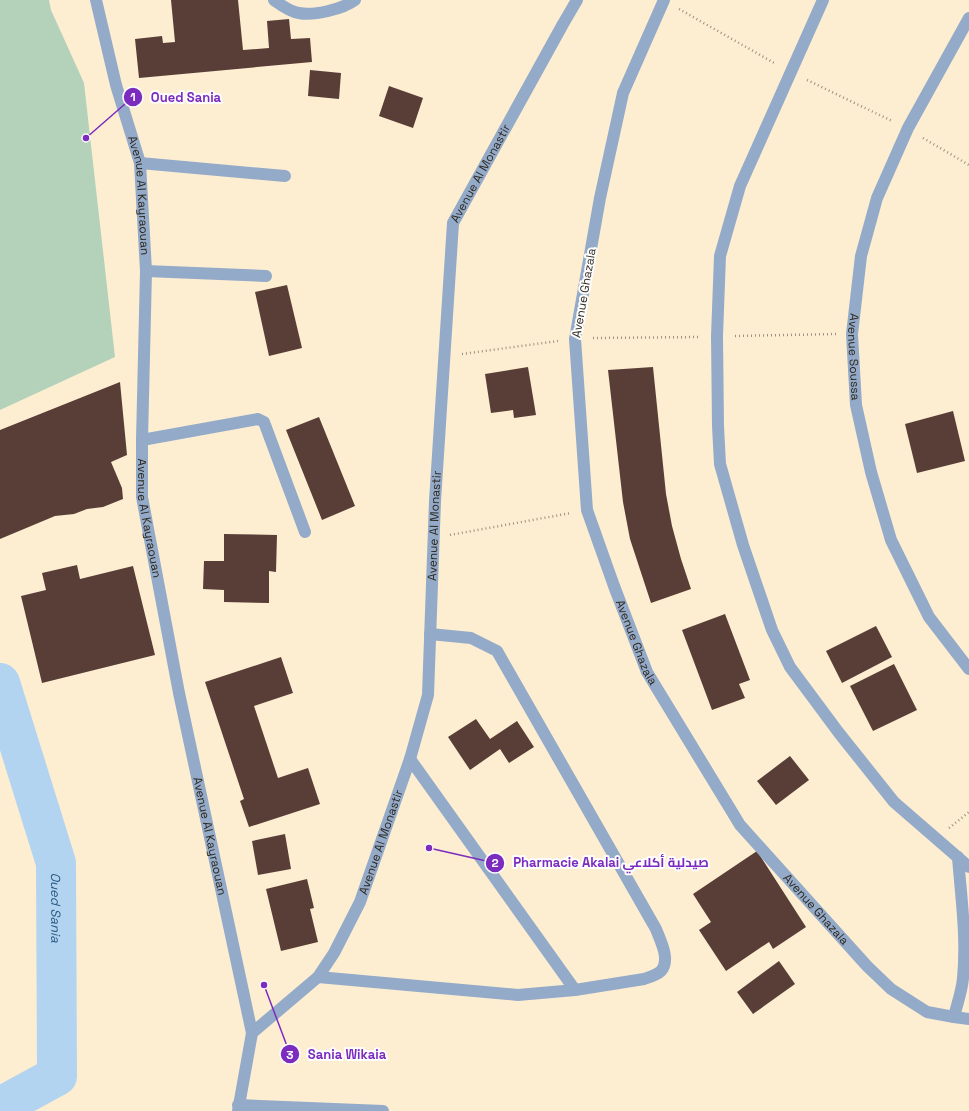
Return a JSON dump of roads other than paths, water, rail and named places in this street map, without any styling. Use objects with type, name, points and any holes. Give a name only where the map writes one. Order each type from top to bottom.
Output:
[{"type":"street","name":"Avenue Al Kayraouan","points":[[96,0],[116,85],[140,163],[146,271],[142,497],[179,693],[252,1032]]},
{"type":"street","points":[[274,0],[281,6],[298,13],[317,14],[355,0]]},
{"type":"street","name":"Avenue Al Monastir","points":[[252,1032],[318,978],[334,953],[360,902],[410,759],[428,695],[434,538],[453,223],[577,0]]},
{"type":"street","name":"Avenue Ghazala","points":[[664,0],[623,93],[600,198],[575,339],[587,510],[647,672],[740,824],[867,966],[891,990],[927,1012],[969,1019]]},
{"type":"street","points":[[823,0],[740,186],[720,256],[717,336],[720,464],[743,545],[772,630],[790,667],[839,733],[894,802],[938,838],[969,867]]},
{"type":"street","name":"Avenue Soussa","points":[[969,18],[908,128],[877,198],[862,256],[852,334],[856,404],[871,472],[890,540],[929,617],[969,669]]},
{"type":"street","points":[[140,163],[285,176]]},
{"type":"street","points":[[146,271],[266,276]]},
{"type":"street","points":[[142,440],[258,419],[264,422],[305,532]]},
{"type":"street","points":[[318,978],[518,995],[575,990],[644,979],[662,971],[666,960],[656,929],[497,651],[471,638],[430,634]]},
{"type":"street","points":[[410,759],[575,990]]},
{"type":"street","points":[[954,1017],[963,979],[964,959],[964,930],[958,857]]},
{"type":"street","points":[[252,1032],[238,1108],[383,1111]]},
{"type":"waterway","name":"Oued Sania","points":[[0,683],[56,863],[57,1076],[0,1107]]},
{"type":"place","name":"Oued Sania","points":[[86,138]]},
{"type":"place","name":"Pharmacie Akalai صيدلية أكلاعي","points":[[429,848]]},
{"type":"place","name":"Sania Wikaia","points":[[264,985]]}]
